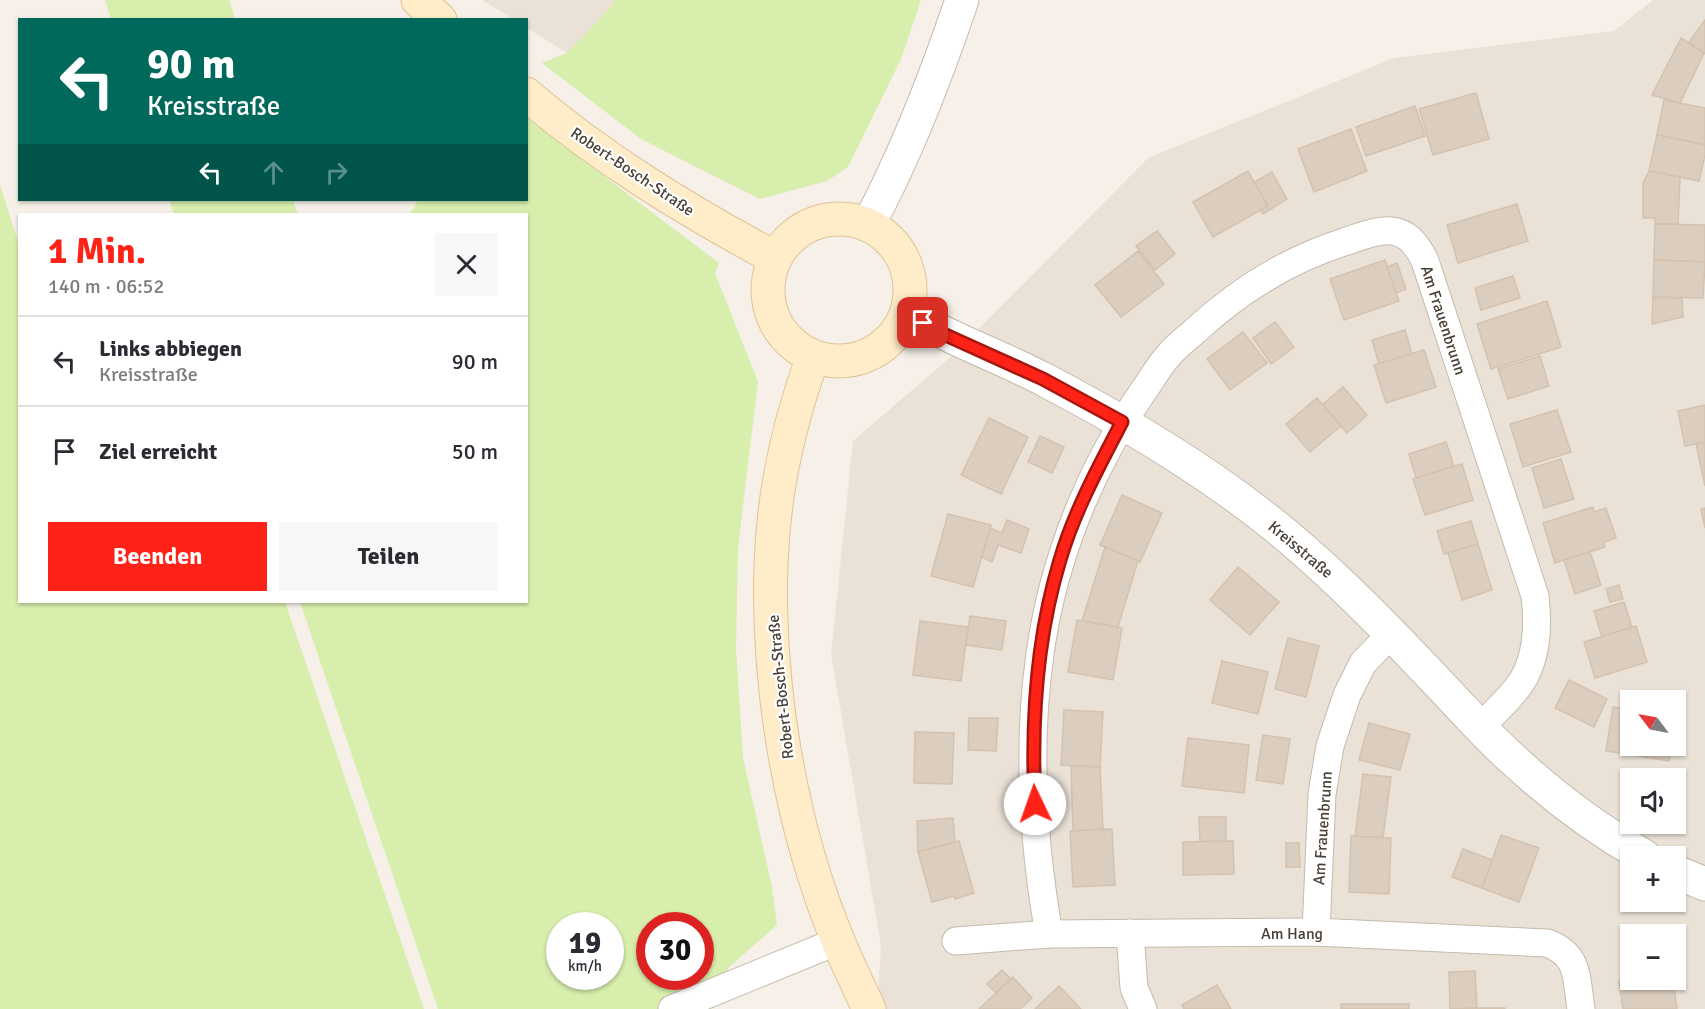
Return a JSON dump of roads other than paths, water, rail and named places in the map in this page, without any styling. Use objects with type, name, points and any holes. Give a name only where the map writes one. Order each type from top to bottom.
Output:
[{"type":"main road","points":[[418,0],[438,18]]},
{"type":"main road","name":"Robert-Bosch-Straße","points":[[528,96],[554,118],[660,193],[776,258]]},
{"type":"main road","points":[[847,219],[868,225],[886,237],[900,252],[908,272],[910,293],[907,314],[896,334],[879,350],[847,361],[835,362],[813,357],[796,348],[782,333],[772,316],[768,297],[769,277],[776,258],[788,241],[805,228],[826,220],[847,219]]},
{"type":"main road","name":"Robert-Bosch-Straße","points":[[813,357],[786,448],[777,498],[771,565],[772,639],[781,726],[794,800],[815,874],[838,941],[869,1009]]},
{"type":"street","points":[[868,225],[888,189],[928,97],[962,0]]},
{"type":"street","name":"Am Frauenbrunn","points":[[1049,934],[1036,827],[1033,757],[1035,702],[1040,653],[1049,603],[1060,558],[1085,494],[1122,422],[1168,356],[1219,309],[1262,279],[1318,250],[1381,230],[1393,231],[1411,240],[1420,250],[1425,261],[1535,596],[1538,621],[1536,644],[1528,667],[1515,692],[1480,727]]},
{"type":"street","name":"Kreisstraße","points":[[907,314],[939,332],[1043,379],[1122,422],[1240,499],[1285,534],[1342,584],[1515,762],[1560,801],[1626,846]]},
{"type":"street","name":"Am Frauenbrunn","points":[[1316,932],[1322,794],[1330,746],[1347,695],[1363,663],[1391,634]]},
{"type":"street","points":[[1686,876],[1705,884]]},
{"type":"street","name":"Am Hang","points":[[956,941],[1049,934],[1316,932],[1546,943],[1569,955],[1574,967],[1581,1009]]},
{"type":"street","points":[[1130,933],[1134,988],[1143,1009]]},
{"type":"street","points":[[672,1009],[838,941]]}]
